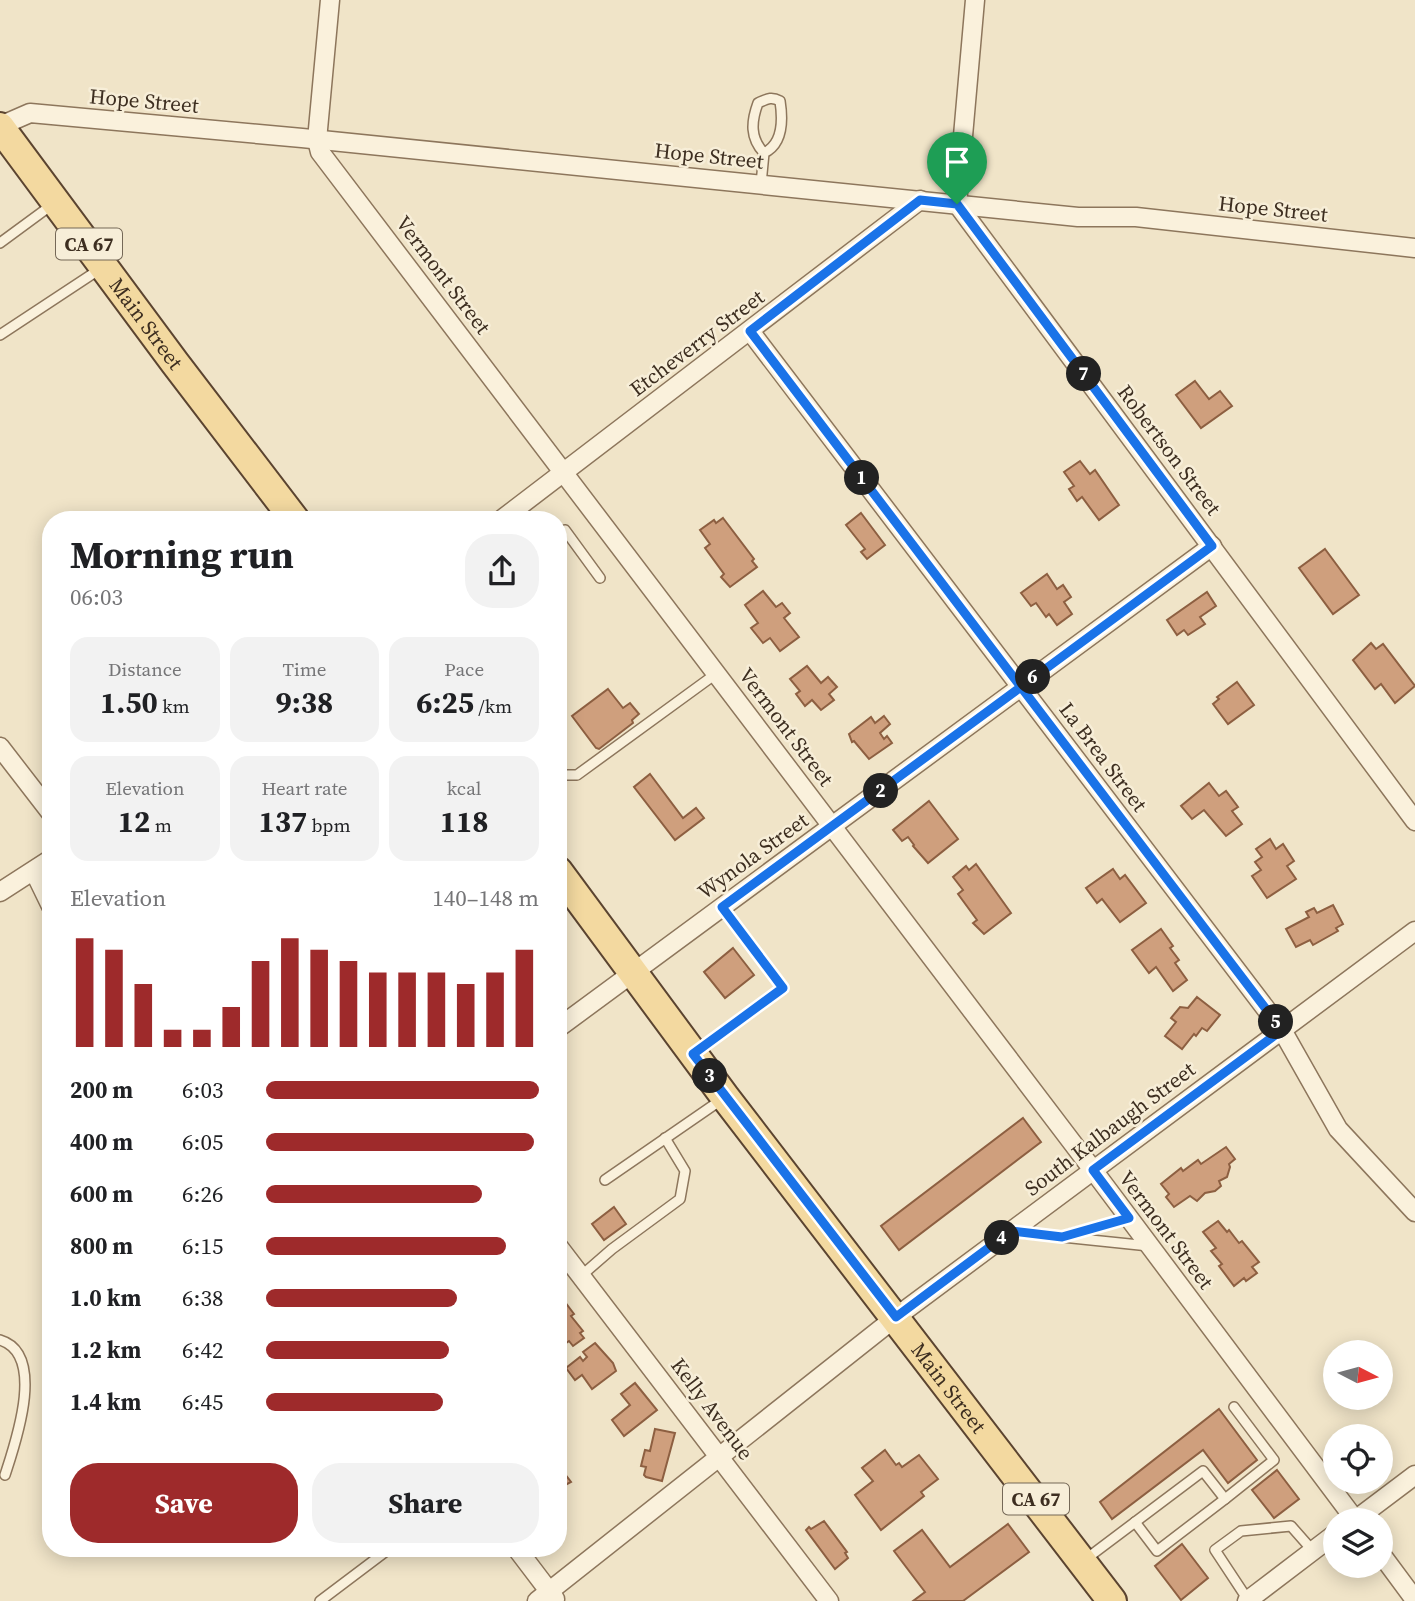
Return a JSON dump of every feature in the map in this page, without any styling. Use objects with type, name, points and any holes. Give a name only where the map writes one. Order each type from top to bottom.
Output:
[{"type":"main road","name":"Main Street","points":[[0,126],[288,511]]},
{"type":"main road","name":"Main Street","points":[[567,883],[693,1054],[1112,1601]]},
{"type":"street","points":[[317,140],[330,0]]},
{"type":"street","points":[[957,204],[975,0]]},
{"type":"street","name":"Hope Street","points":[[0,126],[30,113],[1078,217],[1136,217],[1415,248]]},
{"type":"street","name":"Vermont Street","points":[[317,140],[320,152],[717,673],[1346,1508]]},
{"type":"street","name":"Etcheverry Street","points":[[513,511],[920,200]]},
{"type":"street","name":"Robertson Street","points":[[957,204],[1415,821]]},
{"type":"street","name":"La Brea Street","points":[[750,331],[1282,1030],[1338,1129],[1415,1212]]},
{"type":"street","name":"Wynola Street","points":[[567,1021],[1212,546]]},
{"type":"street","points":[[0,747],[42,801]]},
{"type":"street","points":[[0,892],[42,865]]},
{"type":"street","points":[[34,871],[42,887]]},
{"type":"street","name":"South Kalbaugh Street","points":[[548,1598],[720,1456],[896,1317],[1415,931]]},
{"type":"street","name":"Kelly Avenue","points":[[567,1257],[830,1601]]},
{"type":"street","points":[[1371,1508],[1415,1475]]},
{"type":"street","points":[[1248,1601],[1323,1544]]},
{"type":"street","points":[[522,1557],[548,1598]]},
{"type":"street","points":[[1393,1570],[1415,1600]]},
{"type":"lane","points":[[761,184],[764,153],[757,145],[753,133],[754,119],[758,103],[774,98],[780,101],[781,124],[773,149],[764,153]]},
{"type":"lane","points":[[0,243],[57,200]]},
{"type":"lane","points":[[0,335],[104,265]]},
{"type":"lane","points":[[567,533],[600,578]]},
{"type":"lane","points":[[567,775],[577,775],[717,673]]},
{"type":"lane","points":[[693,1054],[783,988],[722,907]]},
{"type":"lane","points":[[605,1180],[726,1097]]},
{"type":"lane","points":[[582,1276],[612,1249],[680,1199],[685,1171],[665,1138]]},
{"type":"lane","points":[[1062,1237],[1129,1218]]},
{"type":"lane","points":[[1011,1231],[1150,1246]]},
{"type":"lane","points":[[0,1340],[12,1346],[19,1354],[24,1382],[22,1419],[5,1475]]},
{"type":"lane","points":[[1135,1522],[1157,1551],[1274,1460],[1234,1407]]},
{"type":"lane","points":[[1083,1562],[1203,1471],[1225,1499]]},
{"type":"lane","points":[[1248,1601],[1215,1550],[1241,1531],[1291,1526],[1313,1551]]},
{"type":"lane","points":[[320,1601],[378,1557]]},
{"type":"building","points":[[1195,381],[1209,399],[1220,391],[1232,406],[1201,428],[1176,395]]},
{"type":"building","points":[[1080,461],[1090,474],[1095,470],[1119,505],[1099,520],[1082,497],[1077,501],[1069,489],[1074,486],[1064,472]]},
{"type":"building","points":[[861,513],[885,545],[867,559],[861,552],[865,549],[846,525]]},
{"type":"building","points":[[723,518],[757,567],[730,587],[721,577],[724,574],[705,548],[710,544],[700,530],[714,520],[716,523]]},
{"type":"building","points":[[1325,549],[1359,595],[1333,614],[1299,568]]},
{"type":"building","points":[[1047,574],[1057,589],[1063,585],[1071,597],[1064,602],[1072,614],[1057,625],[1049,614],[1046,617],[1036,603],[1031,606],[1021,593]]},
{"type":"building","points":[[763,591],[776,607],[782,603],[790,613],[784,618],[799,637],[780,651],[770,638],[763,643],[751,628],[758,623],[745,605]]},
{"type":"building","points":[[1207,592],[1216,606],[1200,617],[1205,624],[1188,635],[1184,630],[1177,635],[1167,620]]},
{"type":"building","points":[[1371,643],[1376,649],[1383,644],[1415,686],[1395,703],[1381,684],[1375,689],[1353,660]]},
{"type":"building","points":[[807,666],[821,683],[828,677],[837,687],[829,694],[834,700],[821,710],[812,700],[805,706],[796,694],[800,691],[790,679]]},
{"type":"building","points":[[1237,682],[1254,705],[1228,724],[1213,704],[1219,699],[1217,697]]},
{"type":"building","points":[[608,689],[623,708],[630,703],[639,714],[632,720],[633,723],[599,749],[572,716]]},
{"type":"building","points":[[884,716],[890,724],[880,733],[884,739],[887,736],[892,743],[869,759],[854,741],[852,742],[849,734],[871,717],[875,723]]},
{"type":"building","points":[[650,774],[683,818],[696,808],[704,818],[675,840],[634,787]]},
{"type":"building","points":[[1209,783],[1219,796],[1226,791],[1238,807],[1232,811],[1242,824],[1226,836],[1204,810],[1192,819],[1181,806]]},
{"type":"building","points":[[929,801],[958,839],[928,863],[908,837],[902,841],[893,830]]},
{"type":"building","points":[[1270,839],[1276,849],[1283,844],[1294,861],[1287,866],[1296,879],[1267,898],[1252,876],[1261,870],[1255,862],[1262,857],[1256,849]]},
{"type":"building","points":[[976,864],[1011,913],[984,934],[973,923],[977,920],[958,894],[963,890],[953,877],[966,866],[969,870]]},
{"type":"building","points":[[1113,869],[1120,879],[1125,875],[1146,903],[1120,922],[1102,899],[1097,903],[1086,888]]},
{"type":"building","points":[[1333,905],[1343,924],[1336,928],[1338,931],[1313,945],[1310,940],[1296,947],[1286,929],[1309,917],[1306,912],[1314,908],[1317,913]]},
{"type":"building","points":[[1161,929],[1179,960],[1175,963],[1187,980],[1173,991],[1156,967],[1149,973],[1132,950]]},
{"type":"building","points":[[733,948],[754,975],[725,998],[704,972]]},
{"type":"building","points":[[1197,997],[1220,1015],[1207,1031],[1202,1028],[1182,1049],[1165,1036],[1176,1022],[1171,1018],[1180,1007],[1188,1008]]},
{"type":"building","points":[[1023,1118],[1041,1142],[899,1250],[881,1226]]},
{"type":"building","points":[[1226,1147],[1235,1159],[1229,1164],[1227,1177],[1219,1181],[1221,1186],[1215,1191],[1205,1193],[1197,1201],[1190,1196],[1174,1207],[1161,1184],[1181,1168],[1183,1171],[1198,1160],[1201,1164]]},
{"type":"building","points":[[614,1207],[626,1224],[604,1240],[592,1224]]},
{"type":"building","points":[[1218,1221],[1239,1243],[1242,1241],[1259,1262],[1252,1267],[1257,1273],[1234,1286],[1211,1251],[1216,1248],[1203,1232]]},
{"type":"building","points":[[567,1305],[574,1314],[571,1316],[583,1331],[580,1333],[584,1338],[573,1346],[569,1341],[567,1342]]},
{"type":"building","points":[[595,1343],[613,1363],[616,1371],[592,1389],[582,1375],[575,1380],[567,1369],[580,1357],[583,1361],[587,1357],[583,1352]]},
{"type":"building","points":[[635,1383],[657,1410],[624,1436],[612,1420],[630,1405],[621,1394]]},
{"type":"building","points":[[1219,1409],[1257,1460],[1228,1483],[1203,1450],[1112,1519],[1100,1502]]},
{"type":"building","points":[[655,1429],[675,1433],[662,1481],[646,1477],[646,1467],[641,1466],[645,1450],[650,1451]]},
{"type":"building","points":[[885,1450],[896,1465],[899,1463],[902,1467],[919,1455],[938,1479],[921,1492],[924,1496],[881,1530],[855,1495],[873,1481],[862,1468]]},
{"type":"building","points":[[1277,1470],[1299,1499],[1274,1518],[1252,1490]]},
{"type":"building","points":[[824,1521],[847,1552],[845,1553],[848,1558],[835,1569],[806,1530]]},
{"type":"building","points":[[1008,1524],[1029,1552],[963,1601],[913,1601],[925,1592],[894,1551],[922,1530],[950,1567]]},
{"type":"building","points":[[1182,1544],[1208,1578],[1181,1600],[1155,1566]]},
{"type":"route","points":[[957,204],[920,200],[750,331],[1021,687],[722,907],[783,988],[693,1054],[896,1317],[1011,1231],[1062,1237],[1129,1218],[1093,1170],[1282,1030],[1021,687],[1212,546],[957,204]]}]
